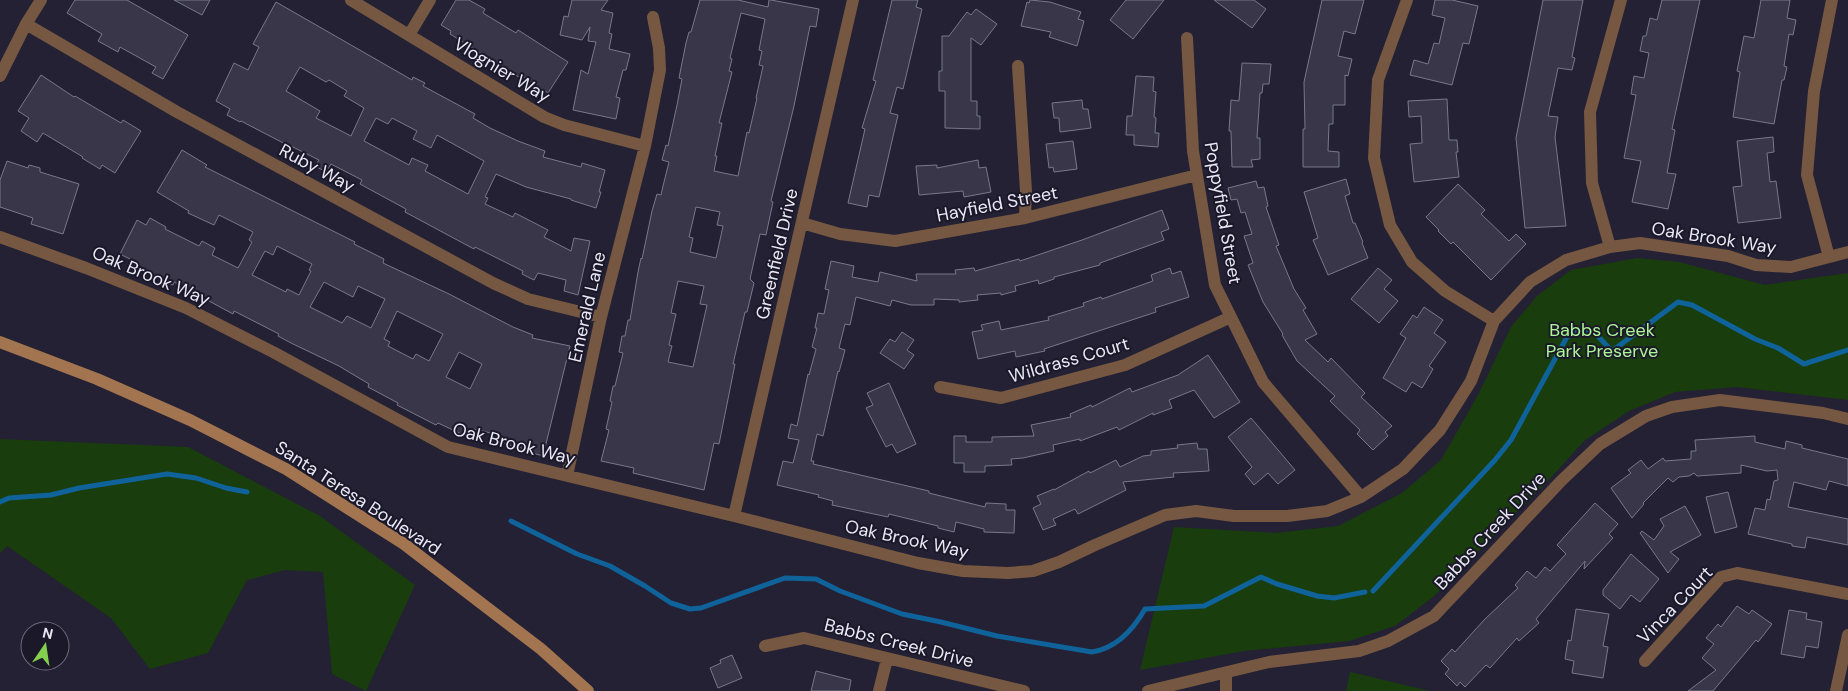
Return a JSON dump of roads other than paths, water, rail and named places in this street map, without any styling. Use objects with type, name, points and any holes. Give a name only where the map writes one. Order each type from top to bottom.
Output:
[{"type":"main road","name":"Santa Teresa Boulevard","points":[[0,342],[97,379],[181,416],[286,469],[404,544],[541,649],[588,691]]},
{"type":"street","points":[[0,76],[26,24],[41,0]]},
{"type":"street","name":"Vlognier Way","points":[[351,0],[544,117],[564,125],[645,146]]},
{"type":"street","points":[[409,35],[430,0]]},
{"type":"street","name":"Greenfield Drive","points":[[734,516],[853,0]]},
{"type":"street","points":[[1407,0],[1378,80],[1374,158],[1390,225],[1412,262],[1445,291],[1494,321]]},
{"type":"street","points":[[1610,247],[1592,183],[1590,112],[1621,0]]},
{"type":"street","points":[[1829,257],[1807,175],[1814,91],[1832,0]]},
{"type":"street","name":"Emerald Lane","points":[[567,476],[602,317],[645,146],[660,70],[653,17]]},
{"type":"street","name":"Ruby Way","points":[[26,24],[176,112],[493,283],[528,299],[602,317]]},
{"type":"street","name":"Poppyfield Street","points":[[1187,38],[1193,151],[1215,285],[1263,382],[1361,497]]},
{"type":"street","points":[[1018,66],[1026,191],[1025,218]]},
{"type":"street","name":"Hayfield Street","points":[[802,223],[840,234],[895,241],[1025,218],[1197,175]]},
{"type":"street","name":"Oak Brook Way","points":[[0,237],[86,268],[186,308],[274,352],[448,447],[734,516],[918,564],[963,571],[1008,573],[1033,571],[1059,562],[1165,514],[1196,511],[1234,516],[1287,516],[1327,510],[1361,497],[1403,469],[1440,430],[1471,381],[1494,321],[1530,282],[1566,260],[1610,247],[1640,243],[1728,256],[1756,264],[1791,267],[1848,252]]},
{"type":"street","name":"Wildrass Court","points":[[940,387],[1001,398],[1125,365],[1231,317]]},
{"type":"street","name":"Babbs Creek Drive","points":[[1148,691],[1269,662],[1359,650],[1388,641],[1434,616],[1561,481],[1600,444],[1646,416],[1672,407],[1720,400],[1814,412],[1848,419]]},
{"type":"street","name":"Vinca Court","points":[[1645,661],[1721,577],[1737,573],[1848,594]]},
{"type":"street","points":[[1836,691],[1848,635]]},
{"type":"street","name":"Babbs Creek Drive","points":[[765,646],[804,638],[1024,691]]},
{"type":"street","points":[[879,691],[887,659]]},
{"type":"street","points":[[1226,673],[1226,691]]},
{"type":"waterway","points":[[1373,591],[1495,460],[1511,440],[1567,337],[1582,329],[1593,331],[1612,351],[1678,302],[1692,305],[1755,339],[1778,348],[1804,364],[1848,350]]},
{"type":"waterway","points":[[0,502],[9,498],[51,495],[79,488],[167,474],[196,478],[226,488],[247,492]]},
{"type":"waterway","points":[[511,521],[577,554],[610,566],[671,603],[690,609],[701,608],[785,578],[816,579],[840,591],[902,614],[997,636],[1092,652],[1109,647],[1117,642],[1130,631],[1145,609],[1204,606],[1261,577],[1317,596],[1334,598],[1365,592]]},
{"type":"park label","name":"Babbs Creek Park Preserve","points":[[1602,340]]}]
